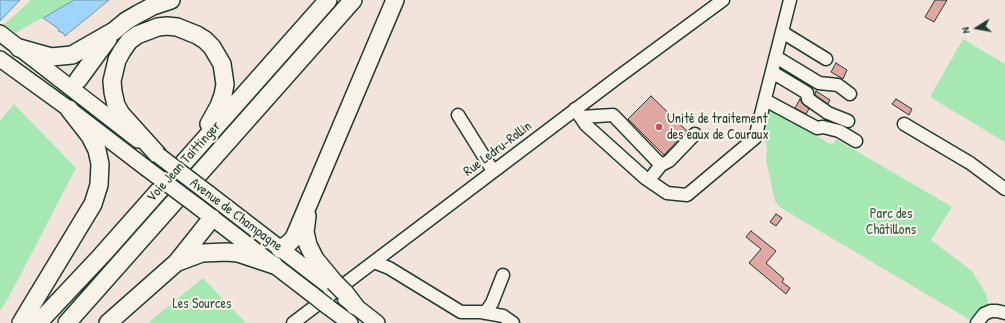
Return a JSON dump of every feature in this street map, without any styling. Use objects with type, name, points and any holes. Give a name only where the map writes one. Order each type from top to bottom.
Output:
[{"type":"highway","points":[[19,48],[50,57],[72,55],[114,31],[126,21],[138,14],[153,6],[170,0]]},
{"type":"highway","name":"Voie Jean Taittinger","points":[[38,323],[102,255],[328,0]]},
{"type":"highway","name":"Voie Jean Taittinger","points":[[67,323],[353,0]]},
{"type":"highway","points":[[280,249],[294,238],[395,0]]},
{"type":"highway","points":[[158,155],[121,114],[116,105],[112,81],[117,60],[129,42],[142,33],[167,26],[178,27],[198,35],[212,47],[222,64],[225,84],[223,94],[219,106],[195,150]]},
{"type":"highway","points":[[75,85],[114,31]]},
{"type":"highway","points":[[21,323],[92,204],[99,185],[100,164],[97,150],[90,136],[68,108]]},
{"type":"highway","points":[[309,202],[305,232],[308,245],[315,259],[337,289],[355,306]]},
{"type":"highway","points":[[108,323],[176,262],[212,218]]},
{"type":"highway","points":[[176,262],[202,253],[226,252],[238,253],[268,260]]},
{"type":"main road","name":"Avenue de Champagne","points":[[2,34],[19,48],[75,85],[158,155],[280,249],[337,289]]},
{"type":"main road","name":"Avenue de Champagne","points":[[0,59],[68,108],[350,323]]},
{"type":"main road","points":[[68,108],[75,85]]},
{"type":"main road","points":[[212,218],[223,205]]},
{"type":"main road","points":[[268,260],[280,249]]},
{"type":"main road","points":[[355,306],[377,323]]},
{"type":"street","name":"Rue Ledru-Rollin","points":[[293,323],[493,171],[578,113],[723,0]]},
{"type":"street","points":[[578,113],[586,125],[648,180],[667,193],[687,195],[755,138],[790,0]]},
{"type":"street","points":[[782,32],[826,59]]},
{"type":"street","points":[[776,57],[819,83],[838,85],[850,94]]},
{"type":"street","points":[[772,72],[807,94],[808,99],[828,113],[848,121]]},
{"type":"street","points":[[765,100],[816,128],[824,127],[839,131],[856,141]]},
{"type":"street","points":[[578,113],[613,115],[661,165]]},
{"type":"street","points":[[458,115],[493,171]]},
{"type":"street","points":[[904,124],[970,163],[1005,189]]},
{"type":"street","points":[[648,180],[661,165],[669,161],[695,134]]},
{"type":"street","points":[[374,262],[389,268],[461,312],[485,313],[503,316],[513,323]]},
{"type":"street","points":[[485,313],[492,303],[503,275]]},
{"type":"street","points":[[977,323],[984,314],[991,311],[1002,310]]},
{"type":"green space","points":[[31,0],[74,0],[15,33],[4,25]]},
{"type":"green space","points":[[963,39],[1005,64],[1005,142],[930,97]]},
{"type":"green space","points":[[14,104],[76,168],[10,295],[0,311],[0,121]]},
{"type":"green space","name":"Parc des Châtillons","points":[[768,108],[832,145],[836,139],[952,207],[931,240],[972,271],[986,294],[989,306],[981,309],[970,320],[781,208],[775,201],[766,160],[767,148],[762,130]]},
{"type":"green space","name":"Les Sources","points":[[203,278],[246,323],[149,322]]},
{"type":"water","points":[[0,0],[20,0],[0,21]]},
{"type":"water","points":[[74,0],[109,0],[65,36],[63,33],[58,31],[59,29],[43,18]]},
{"type":"building","points":[[935,0],[947,0],[934,22],[925,17]]},
{"type":"building","points":[[836,63],[847,70],[843,79],[831,72]]},
{"type":"building","points":[[816,91],[830,100],[828,104],[815,95]]},
{"type":"building","name":"Unité de traitement des eaux de Couraux","points":[[651,96],[687,131],[664,155],[628,119]]},
{"type":"building","points":[[800,99],[809,109],[806,114],[795,108]]},
{"type":"building","points":[[896,99],[912,109],[909,115],[892,104]]},
{"type":"building","points":[[776,214],[782,218],[776,226],[770,222]]},
{"type":"building","points":[[751,231],[776,251],[766,263],[784,279],[782,282],[790,288],[786,294],[749,263],[761,249],[746,237]]},
{"type":"place","name":"Unité de traitement des eaux de Couraux","points":[[659,127]]}]
